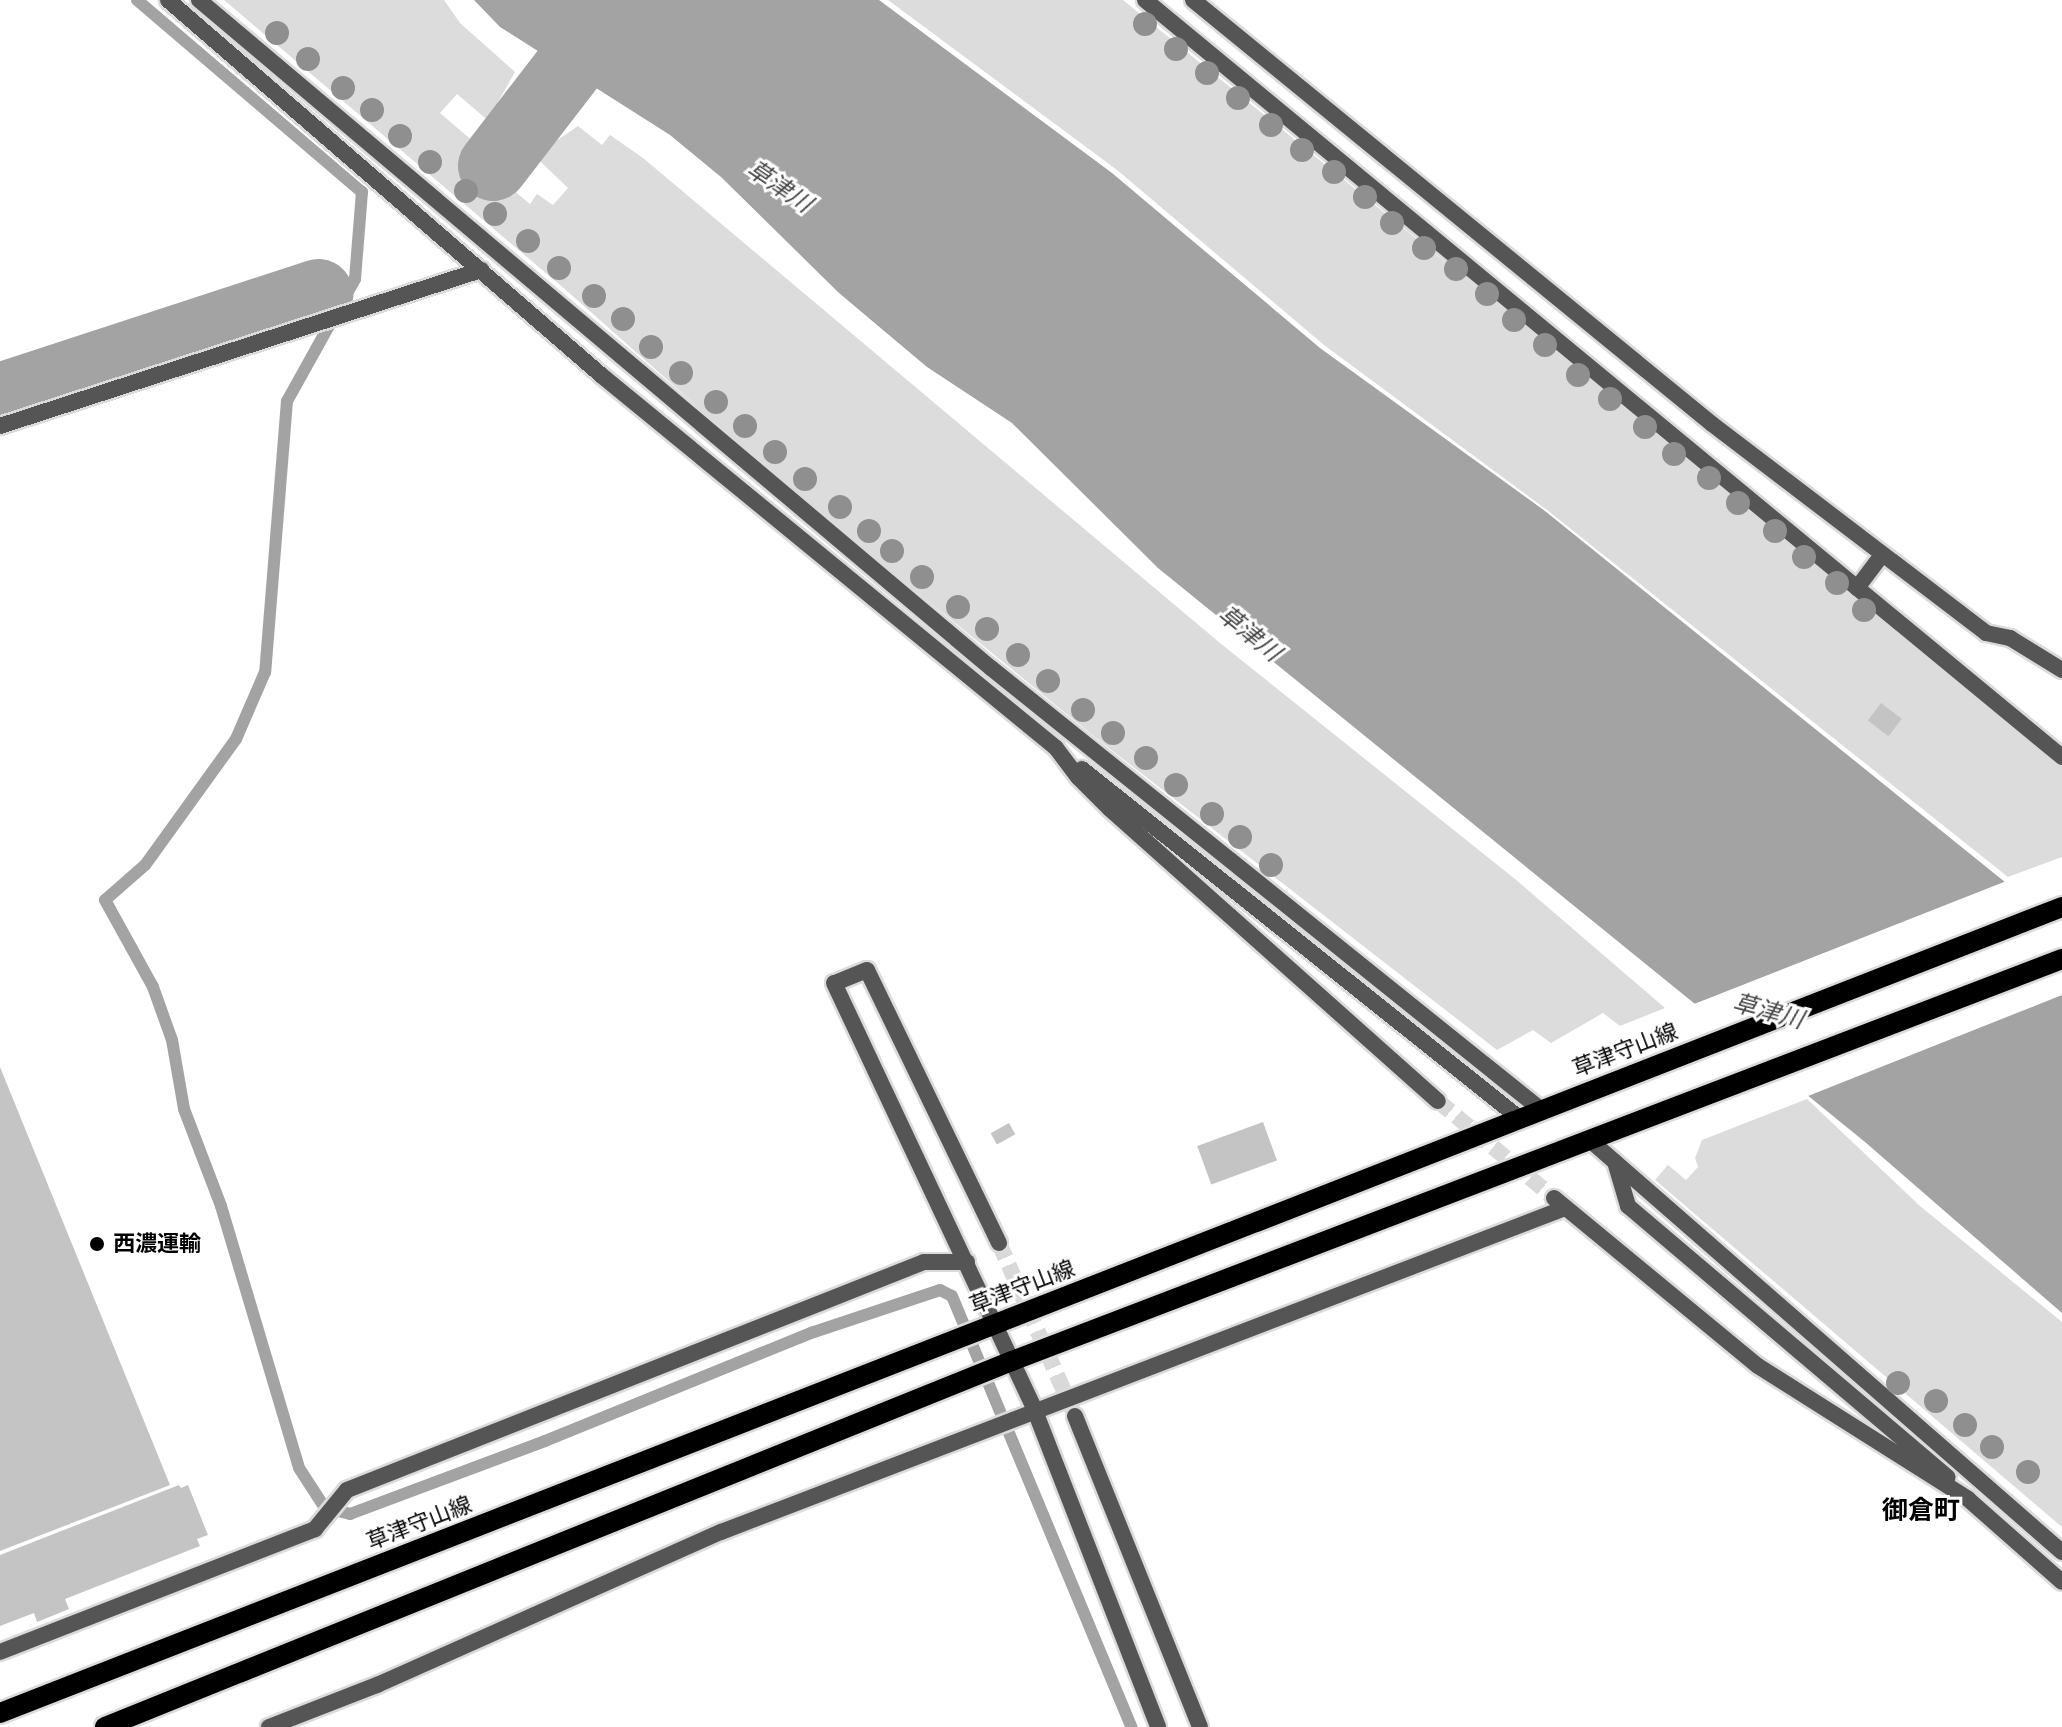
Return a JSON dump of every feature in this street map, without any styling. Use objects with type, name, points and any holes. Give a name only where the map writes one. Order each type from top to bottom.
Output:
[{"type":"main road","name":"草津守山線","points":[[0,1713],[1518,1117],[2062,907]]},
{"type":"main road","points":[[105,1727],[1012,1361],[2062,959]]},
{"type":"street","points":[[168,0],[601,375],[1056,748],[1518,1117]]},
{"type":"street","points":[[199,0],[991,668],[1540,1109]]},
{"type":"street","points":[[1145,0],[2062,757]]},
{"type":"street","points":[[1193,0],[1700,415],[1986,633],[2010,638],[2062,670]]},
{"type":"street","points":[[0,426],[481,270]]},
{"type":"street","points":[[1857,588],[1882,555]]},
{"type":"street","points":[[1056,748],[1078,777],[1110,809],[1438,1101]]},
{"type":"street","points":[[999,1243],[867,970],[834,983],[1035,1411],[1158,1727]]},
{"type":"street","points":[[1591,1141],[2062,1552]]},
{"type":"street","points":[[1614,1159],[1628,1206],[1938,1467],[1968,1499],[2062,1582]]},
{"type":"street","points":[[269,1727],[377,1685],[721,1532],[1559,1203],[1758,1366],[1968,1499]]},
{"type":"street","points":[[0,1652],[315,1529],[347,1490],[924,1262],[967,1262]]},
{"type":"street","points":[[1075,1416],[1200,1727]]},
{"type":"shaded area","points":[[224,0],[444,0],[460,23],[515,72],[498,102],[515,117],[505,129],[497,128],[457,94],[440,113],[476,144],[470,154],[530,204],[537,194],[553,205],[568,188],[525,147],[536,133],[550,145],[578,126],[602,145],[610,135],[643,158],[1220,643],[1515,879],[1665,1008],[1620,1026],[1603,1013],[1551,1043],[1533,1030],[1497,1050],[1096,738],[786,485],[567,291]]},
{"type":"shaded area","points":[[888,0],[1123,0],[2062,764],[2062,857],[2008,877],[1547,510],[1324,345],[1117,170]]},
{"type":"shaded area","points":[[1807,1099],[1920,1206],[2062,1322],[2062,1527],[1655,1180],[1668,1165],[1686,1180],[1698,1167],[1695,1158],[1702,1140]]},
{"type":"water","name":"草津川","points":[[474,0],[879,0],[1112,173],[1320,348],[1545,511],[2062,928],[2062,1313],[1865,1142],[1158,568],[1012,423],[927,367],[839,293],[721,177],[670,135],[500,27]]},
{"type":"pier","points":[[2009,880],[2062,922],[2062,995],[1803,1098],[1689,1006]]},
{"type":"building","points":[[1881,703],[1902,719],[1889,736],[1868,721]]},
{"type":"building","points":[[0,1067],[170,1485],[0,1551]]},
{"type":"building","points":[[1263,1122],[1277,1161],[1211,1184],[1197,1146]]},
{"type":"building","points":[[1009,1123],[1015,1134],[997,1145],[991,1133]]},
{"type":"building","points":[[179,1485],[181,1488],[188,1485],[208,1535],[197,1539],[200,1546],[65,1599],[69,1609],[37,1622],[34,1613],[0,1626],[0,1555]]},
{"type":"waterway","points":[[137,0],[362,192],[355,279],[287,401],[265,672],[236,739],[145,865],[105,900],[153,987],[172,1040],[184,1109],[221,1206],[299,1468],[325,1508],[350,1514],[545,1441],[814,1332],[940,1290],[952,1296],[1131,1727]]},
{"type":"waterway","points":[[493,166],[617,5]]},
{"type":"waterway","points":[[0,398],[318,294]]},
{"type":"tunnel","points":[[1438,1101],[1554,1198]]},
{"type":"tunnel","points":[[999,1243],[1075,1416]]},
{"type":"place","name":"西濃運輸","points":[[97,1244]]},
{"type":"district","name":"御倉町","points":[[1921,1511]]}]
